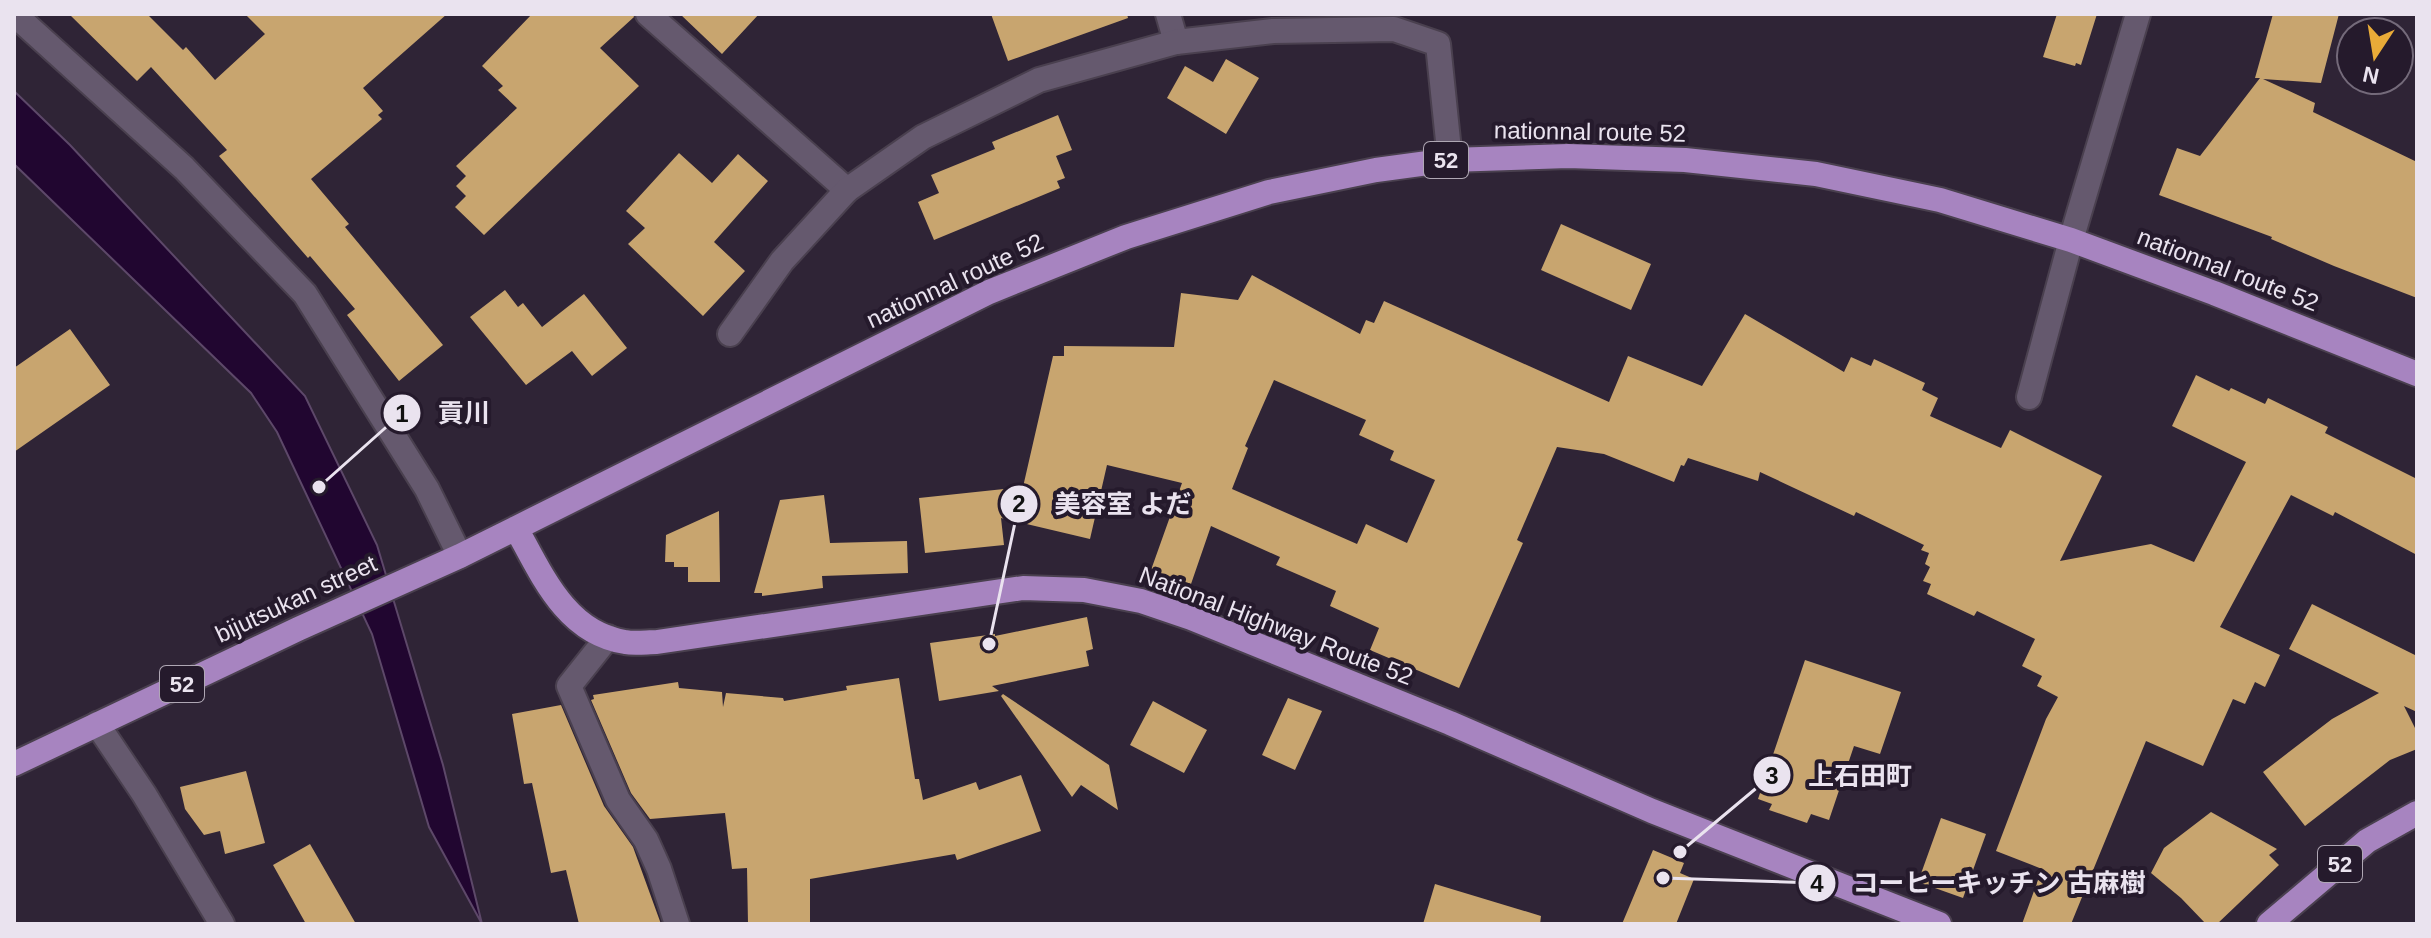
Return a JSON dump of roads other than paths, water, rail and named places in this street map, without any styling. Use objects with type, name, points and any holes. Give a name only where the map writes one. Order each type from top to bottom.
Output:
[{"type":"highway","name":"nationnal route 52","points":[[516,528],[568,499],[989,292],[1126,237],[1269,192],[1376,170],[1450,160],[1568,156],[1685,160],[1816,174],[1940,200],[2071,240],[2417,374]]},
{"type":"highway","name":"bijutsukan street","points":[[14,764],[516,528]]},
{"type":"highway","name":"National Highway Route 52","points":[[516,528],[552,594],[590,631],[627,643],[657,642],[1023,588],[1084,590],[1141,601],[1393,700],[1652,811],[1939,924]]},
{"type":"highway","name":"52","points":[[2269,924],[2367,841],[2417,813]]},
{"type":"street","points":[[14,14],[184,168],[305,294],[427,489],[460,556]]},
{"type":"street","points":[[648,14],[847,190]]},
{"type":"street","points":[[1168,14],[1176,42]]},
{"type":"street","points":[[2029,397],[2071,240],[2138,14]]},
{"type":"street","points":[[730,334],[782,261],[847,190],[923,137],[1039,80],[1176,42],[1273,31],[1394,29],[1438,44],[1450,160]]},
{"type":"street","points":[[608,637],[569,686],[618,800],[646,840],[677,924]]},
{"type":"street","points":[[97,724],[144,794],[222,924]]},
{"type":"place","name":"貢川","points":[[319,487]]},
{"type":"place","name":"美容室 よだ","points":[[989,644]]},
{"type":"place","name":"上石田町","points":[[1680,852]]},
{"type":"place","name":"コーヒーキッチン 古麻樹","points":[[1663,878]]}]
